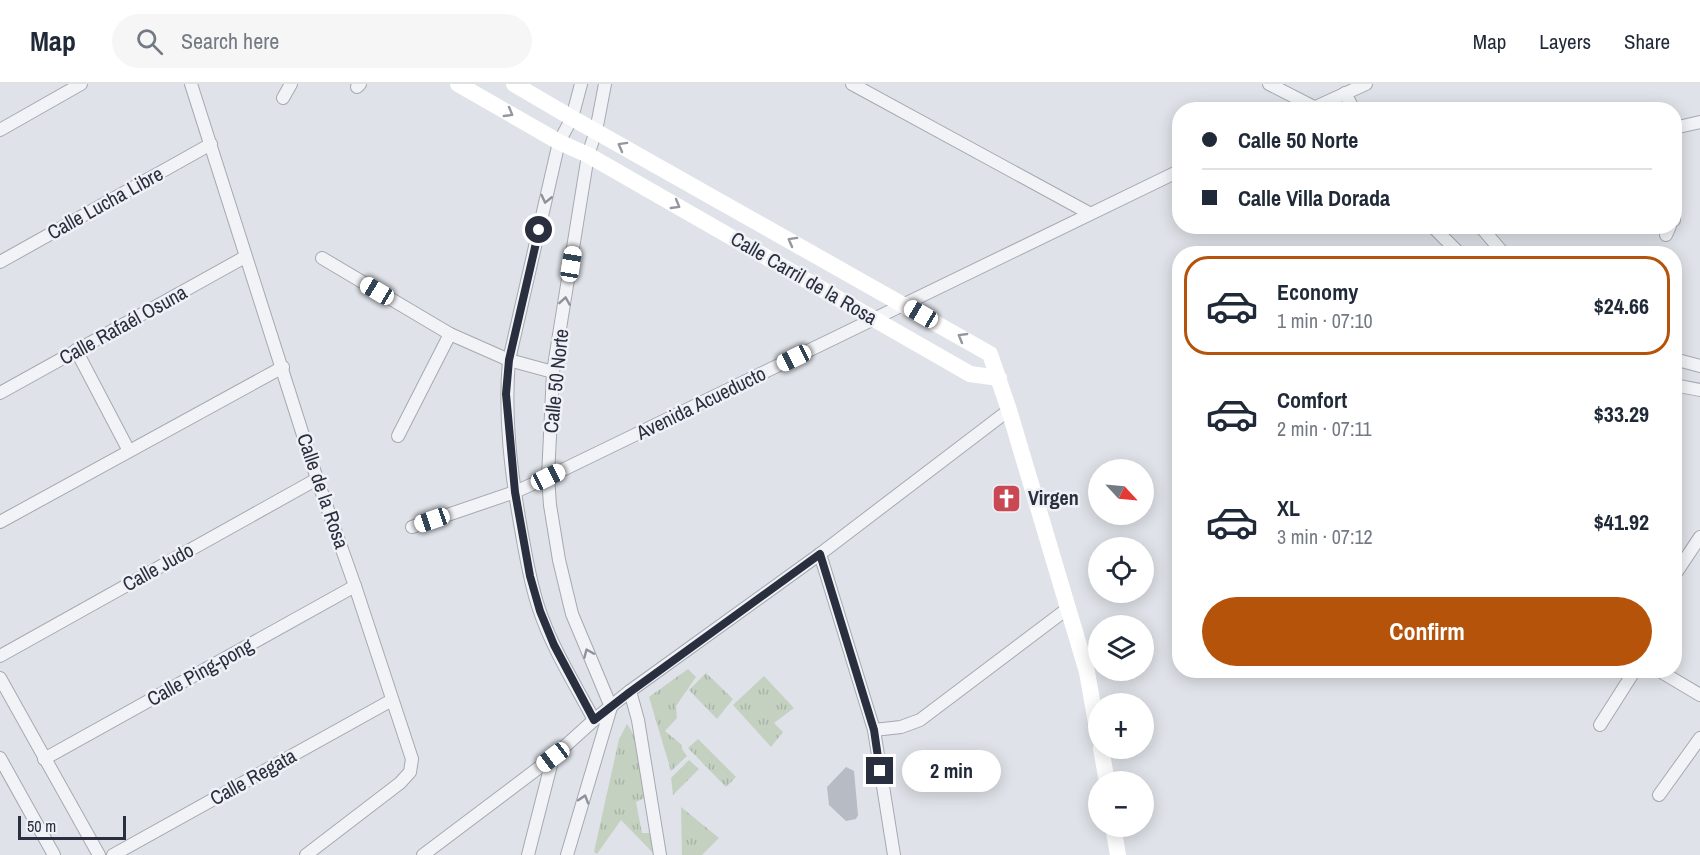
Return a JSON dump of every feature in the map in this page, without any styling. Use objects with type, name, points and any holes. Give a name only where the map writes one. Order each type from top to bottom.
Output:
[{"type":"main road","name":"Calle Carril de la Rosa","points":[[458,84],[559,142],[588,155],[970,374],[999,378],[990,354],[514,84]]},
{"type":"main road","points":[[999,378],[1086,672],[1090,693]]},
{"type":"main road","points":[[1115,837],[1118,855]]},
{"type":"street","points":[[0,130],[81,84]]},
{"type":"street","name":"Calle de la Rosa","points":[[190,84],[283,367],[317,479],[412,759],[410,772],[400,783],[306,855]]},
{"type":"street","points":[[283,99],[291,84]]},
{"type":"street","points":[[581,84],[572,118],[559,142],[509,360],[506,394],[515,492],[530,576],[540,611],[554,645],[594,720]]},
{"type":"street","name":"Calle 50 Norte","points":[[605,84],[596,131],[588,155],[553,372],[548,477],[559,560],[572,614],[611,707]]},
{"type":"street","points":[[852,84],[1089,213]]},
{"type":"street","points":[[1269,84],[1300,102]]},
{"type":"street","points":[[1325,102],[1366,84]]},
{"type":"street","points":[[1345,93],[1350,102]]},
{"type":"street","points":[[1682,126],[1700,122]]},
{"type":"street","name":"Calle Lucha Libre","points":[[0,262],[211,144]]},
{"type":"street","name":"Avenida Acueducto","points":[[412,527],[515,492],[548,477],[1172,174]]},
{"type":"street","points":[[1440,234],[1452,246]]},
{"type":"street","points":[[1487,234],[1497,246]]},
{"type":"street","name":"Calle Rafaél Osuna","points":[[0,393],[245,257]]},
{"type":"street","points":[[322,258],[450,334],[509,360],[553,372]]},
{"type":"street","points":[[398,436],[450,334]]},
{"type":"street","points":[[76,350],[129,451]]},
{"type":"street","points":[[1682,361],[1700,366]]},
{"type":"street","points":[[0,522],[283,367]]},
{"type":"street","points":[[1682,387],[1700,390]]},
{"type":"street","points":[[423,855],[553,757],[594,720],[630,692],[820,554],[1009,410]]},
{"type":"street","name":"Calle Judo","points":[[0,656],[317,479]]},
{"type":"street","points":[[1682,564],[1700,537]]},
{"type":"street","points":[[820,554],[874,730],[892,854]]},
{"type":"street","name":"Calle Ping-pong","points":[[44,759],[355,586]]},
{"type":"street","points":[[874,730],[901,727],[920,720],[1067,609]]},
{"type":"street","points":[[0,678],[99,855]]},
{"type":"street","points":[[1600,725],[1630,678]]},
{"type":"street","points":[[1671,678],[1700,695]]},
{"type":"street","points":[[630,692],[638,720],[660,855]]},
{"type":"street","name":"Calle Regata","points":[[113,855],[392,700]]},
{"type":"street","points":[[567,855],[611,707]]},
{"type":"street","points":[[1659,795],[1700,738]]},
{"type":"street","points":[[528,855],[553,757]]},
{"type":"street","points":[[0,758],[54,855]]},
{"type":"green space","points":[[688,669],[696,677],[676,706],[677,718],[665,731],[682,745],[687,756],[671,771],[649,697]]},
{"type":"green space","points":[[706,673],[733,699],[717,719],[689,690]]},
{"type":"green space","points":[[764,676],[794,708],[774,723],[783,732],[771,747],[733,705]]},
{"type":"green space","points":[[627,724],[648,758],[647,797],[636,802],[642,833],[651,833],[654,854],[621,820],[597,854],[594,852],[619,739]]},
{"type":"green space","points":[[698,739],[736,777],[726,787],[688,748]]},
{"type":"green space","points":[[689,760],[699,769],[673,795],[671,778]]},
{"type":"green space","points":[[681,807],[719,838],[702,855],[682,855]]},
{"type":"building","points":[[846,767],[854,771],[858,815],[856,819],[846,821],[829,805],[827,787]]},
{"type":"place","name":"Virgen","points":[[1007,498]]},
{"type":"route","points":[[539,230],[509,360],[506,394],[508,432],[515,492],[530,576],[540,611],[554,645],[594,720],[820,554],[874,730],[880,771]]}]
